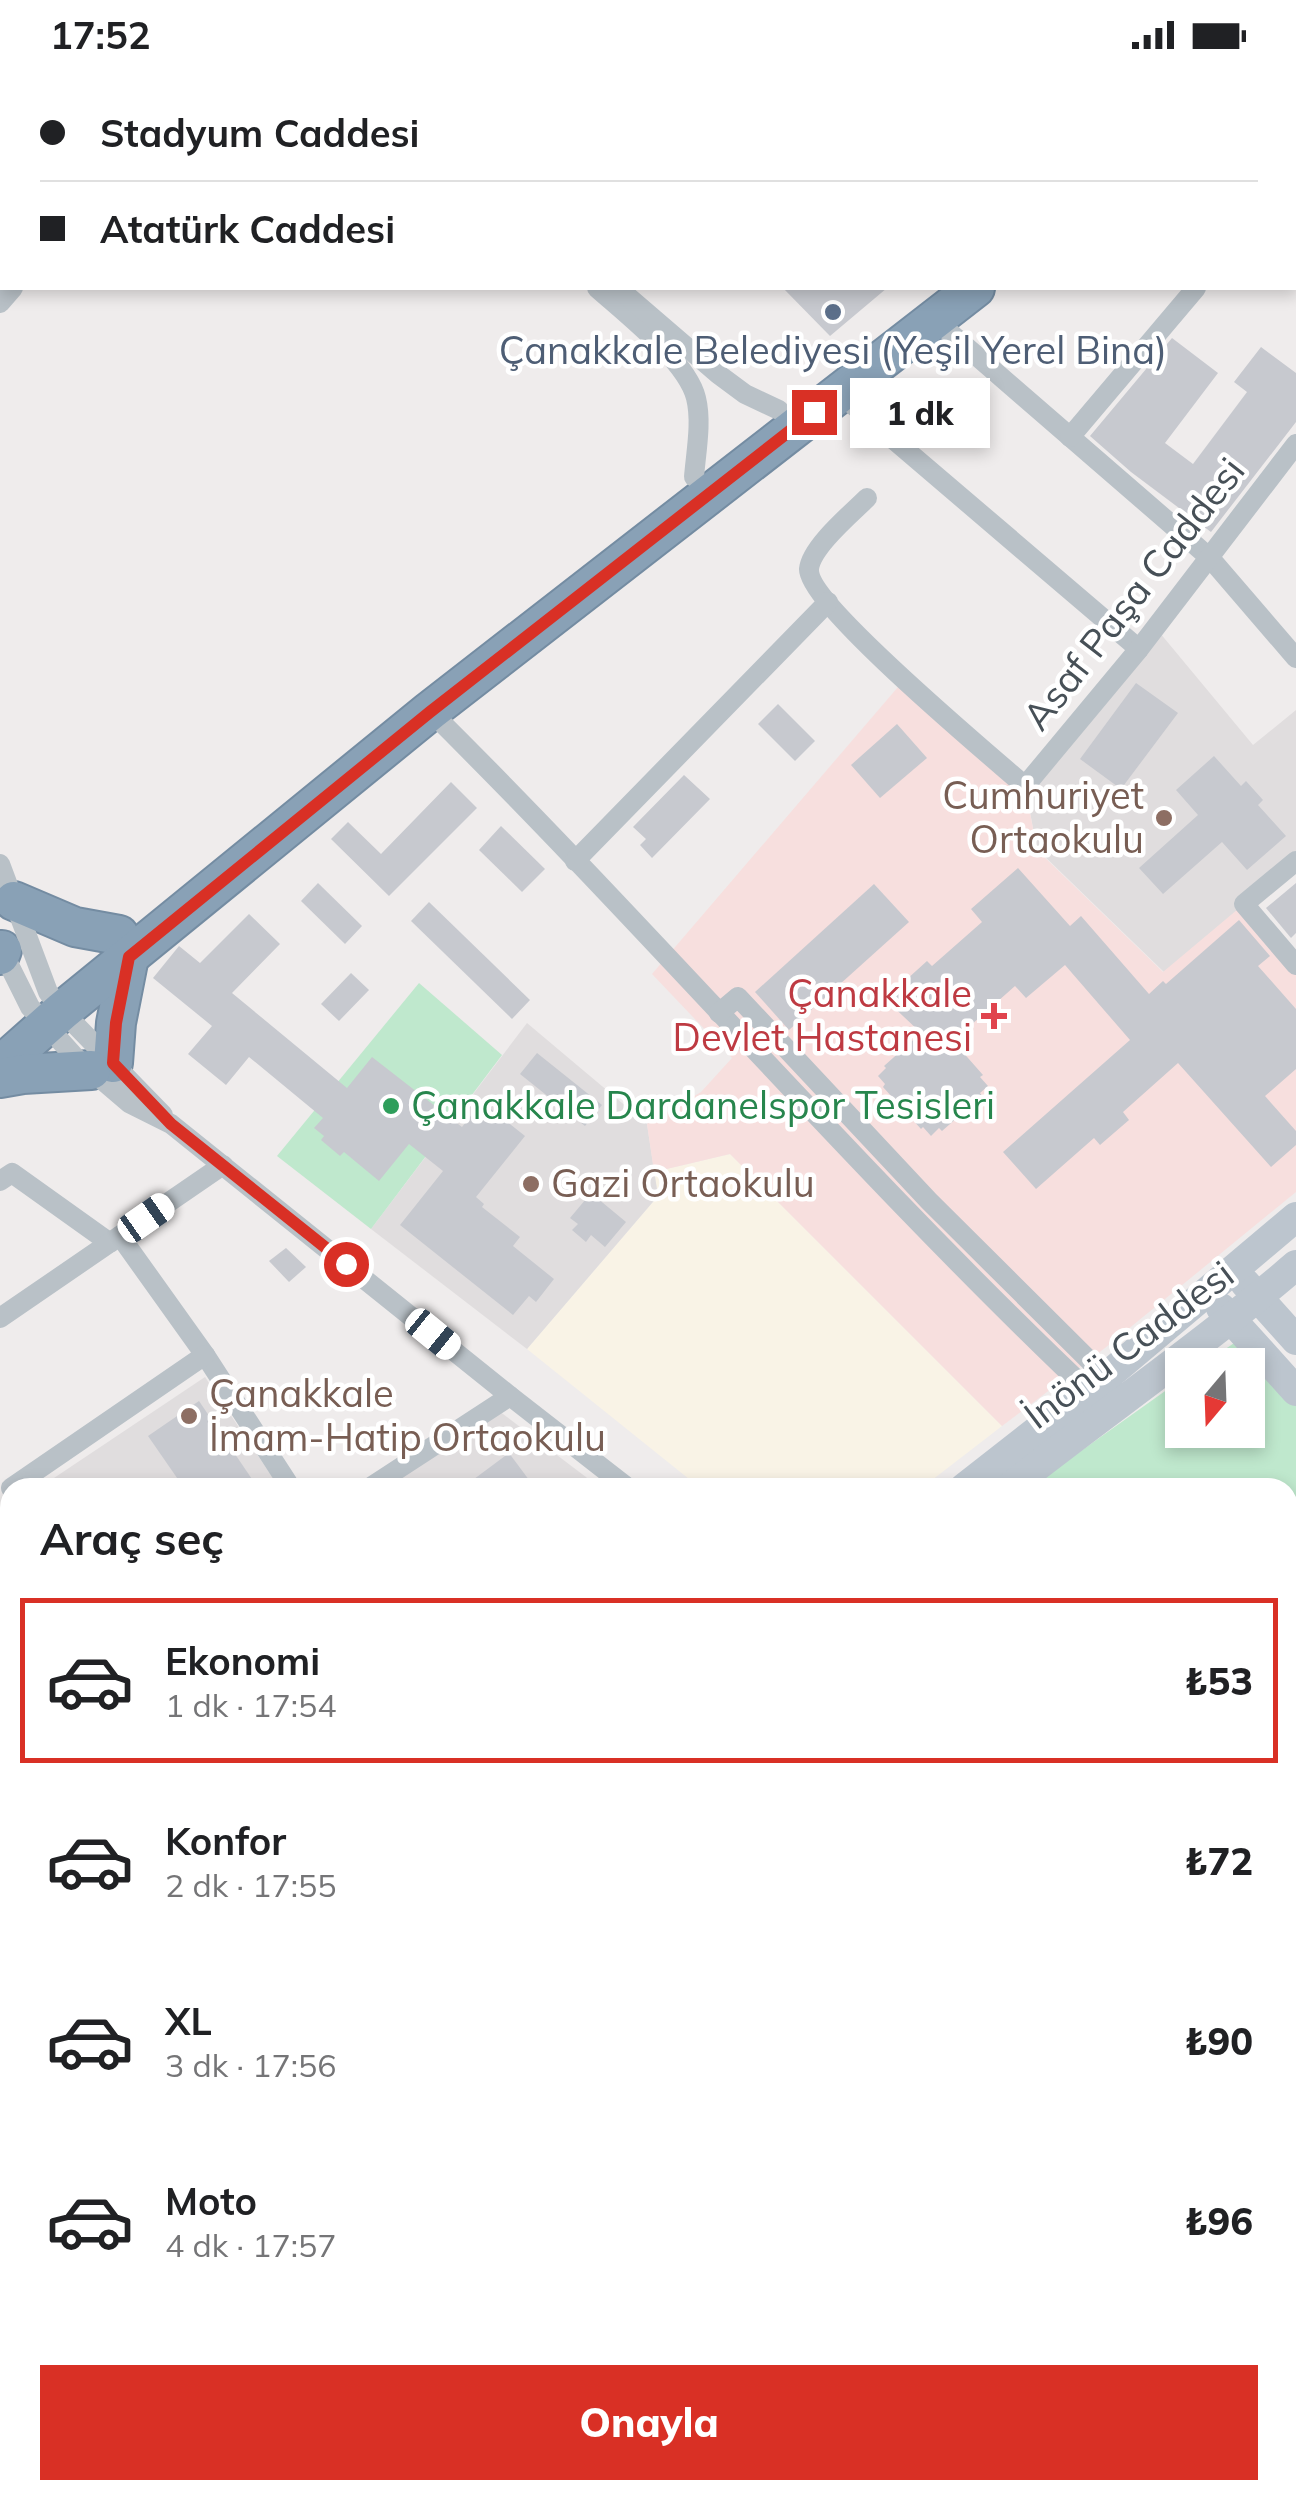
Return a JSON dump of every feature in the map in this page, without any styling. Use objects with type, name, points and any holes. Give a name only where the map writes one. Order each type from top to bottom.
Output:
[{"type":"highway","points":[[0,1066],[46,1009],[694,477],[779,410],[934,303],[970,290]]},
{"type":"highway","points":[[0,1078],[102,1066],[116,1023],[124,946],[441,723],[839,393],[934,303]]},
{"type":"highway","points":[[14,901],[124,946]]},
{"type":"highway","points":[[0,1032],[46,1009]]},
{"type":"main road","points":[[1107,1394],[1207,1292],[1296,1217]]},
{"type":"main road","name":"İnönü Caddesi","points":[[979,1478],[1107,1394],[1231,1320],[1296,1265]]},
{"type":"main road","points":[[1234,1270],[1296,1340]]},
{"type":"main road","points":[[1207,1292],[1296,1391]]},
{"type":"main road","name":"İnönü Caddesi","points":[[1019,1478],[1107,1394]]},
{"type":"street","points":[[599,290],[678,365],[690,365]]},
{"type":"street","points":[[620,290],[690,365],[779,410]]},
{"type":"street","points":[[1070,437],[1194,290]]},
{"type":"street","points":[[934,303],[1070,437],[1210,558],[1296,658]]},
{"type":"street","points":[[690,365],[698,426],[694,477]]},
{"type":"street","points":[[839,393],[1139,648]]},
{"type":"street","name":"Asaf Paşa Caddesi","points":[[828,602],[904,680],[1025,786],[1139,648],[1296,444]]},
{"type":"street","points":[[575,862],[828,602],[809,575],[810,564],[821,546],[867,498]]},
{"type":"street","points":[[441,723],[719,1013],[738,997],[1107,1394]]},
{"type":"street","points":[[1296,861],[1244,904],[1296,965]]},
{"type":"street","points":[[0,864],[46,1009]]},
{"type":"street","points":[[1,951],[46,1009],[102,1066],[129,1103],[171,1124],[615,1478]]},
{"type":"street","points":[[0,1318],[223,1166]]},
{"type":"street","points":[[0,1181],[12,1173],[115,1239],[205,1355],[285,1478]]},
{"type":"street","points":[[25,1478],[205,1355]]},
{"type":"street","points":[[384,1478],[510,1396]]},
{"type":"shaded area","name":"Cumhuriyet Ortaokulu","points":[[1155,627],[1253,745],[1296,710],[1296,861],[1164,972],[1037,849],[1025,786]]},
{"type":"shaded area","name":"Çanakkale Devlet Hastanesi","points":[[904,680],[1025,786],[1037,850],[1163,972],[1244,904],[1296,965],[1296,1192],[1105,1348],[1002,1426],[730,1154],[654,1172],[647,1124],[701,1092],[732,1058],[652,974]]},
{"type":"shaded area","name":"Gazi Ortaokulu","points":[[527,1023],[647,1124],[658,1196],[527,1349],[371,1229]]},
{"type":"shaded area","points":[[730,1154],[1002,1426],[935,1478],[688,1478],[527,1349],[658,1196],[654,1172]]},
{"type":"shaded area","name":"Çanakkale İmam-Hatip Ortaokulu","points":[[205,1377],[273,1478],[54,1478]]},
{"type":"shaded area","points":[[499,1411],[587,1478],[398,1478]]},
{"type":"green space","name":"Çanakkale Dardanelspor Tesisleri","points":[[419,983],[502,1055],[371,1229],[277,1156]]},
{"type":"green space","points":[[1240,1339],[1248,1348],[1227,1348]]},
{"type":"green space","points":[[1265,1366],[1296,1399],[1296,1478],[1043,1478],[1165,1391],[1165,1448],[1265,1448]]},
{"type":"building","name":"Çanakkale Belediyesi (Yeşil Yerel Bina)","points":[[785,290],[885,290],[830,336]]},
{"type":"building","points":[[1172,338],[1218,373],[1165,443],[1193,464],[1247,392],[1234,382],[1261,347],[1296,373],[1296,422],[1211,532],[1090,436]]},
{"type":"building","points":[[1136,683],[1178,713],[1121,789],[1080,759]]},
{"type":"building","points":[[778,704],[815,741],[795,761],[758,724]]},
{"type":"building","points":[[897,724],[927,758],[880,798],[851,765]]},
{"type":"building","points":[[1214,756],[1241,786],[1246,781],[1263,800],[1258,805],[1286,836],[1247,870],[1222,842],[1163,894],[1139,868],[1198,815],[1176,790]]},
{"type":"building","points":[[684,775],[710,799],[652,858],[640,845],[646,839],[633,827]]},
{"type":"building","points":[[451,782],[477,808],[389,896],[331,839],[348,822],[381,854]]},
{"type":"building","points":[[501,826],[545,869],[522,892],[479,850]]},
{"type":"building","points":[[1018,868],[1070,926],[1081,916],[1149,994],[1163,981],[1166,984],[1239,920],[1270,956],[1258,966],[1296,1009],[1296,1069],[1265,1096],[1296,1131],[1296,1145],[1271,1167],[1178,1063],[1123,1112],[1129,1120],[1100,1145],[1094,1138],[1036,1189],[1003,1152],[1130,1040],[1065,965],[1026,998],[1015,986],[953,1041],[988,1086],[942,1131],[939,1128],[931,1136],[921,1129],[883,1087],[885,1084],[878,1076],[921,1033],[885,999],[927,961],[932,966],[982,922],[971,909]]},
{"type":"building","points":[[318,883],[362,926],[345,944],[301,901]]},
{"type":"building","points":[[1296,883],[1296,933],[1291,938],[1266,908]]},
{"type":"building","points":[[874,884],[909,922],[789,1030],[755,992]]},
{"type":"building","points":[[429,902],[530,1000],[512,1019],[411,921]]},
{"type":"building","points":[[249,914],[280,944],[232,993],[347,1088],[372,1057],[462,1127],[482,1102],[525,1136],[476,1197],[484,1204],[482,1207],[520,1237],[513,1246],[554,1279],[536,1302],[529,1296],[513,1315],[400,1225],[443,1171],[409,1144],[379,1181],[344,1152],[340,1156],[321,1140],[324,1136],[314,1128],[323,1118],[249,1057],[226,1085],[188,1054],[212,1026],[153,978],[179,946],[200,963]]},
{"type":"building","points":[[351,973],[369,990],[339,1021],[321,1004]]},
{"type":"building","points":[[537,1053],[602,1105],[585,1126],[520,1074]]},
{"type":"building","points":[[591,1193],[626,1222],[605,1247],[591,1235],[586,1242],[572,1230],[578,1224],[570,1218]]},
{"type":"building","points":[[286,1248],[306,1267],[289,1282],[269,1261]]},
{"type":"building","points":[[199,1401],[251,1478],[177,1478],[148,1436]]},
{"type":"building","points":[[509,1453],[528,1478],[475,1478]]},
{"type":"place","name":"Çanakkale Belediyesi (Yeşil Yerel Bina)","points":[[833,312]]},
{"type":"place","name":"Cumhuriyet Ortaokulu","points":[[1164,818]]},
{"type":"place","name":"Çanakkale Devlet Hastanesi","points":[[994,1016]]},
{"type":"place","name":"Çanakkale Dardanelspor Tesisleri","points":[[391,1106]]},
{"type":"place","name":"Gazi Ortaokulu","points":[[531,1184]]},
{"type":"place","name":"Çanakkale İmam-Hatip Ortaokulu","points":[[189,1416]]},
{"type":"route","points":[[346,1264],[171,1124],[113,1063],[116,1023],[129,957],[430,712],[814,412]]}]
